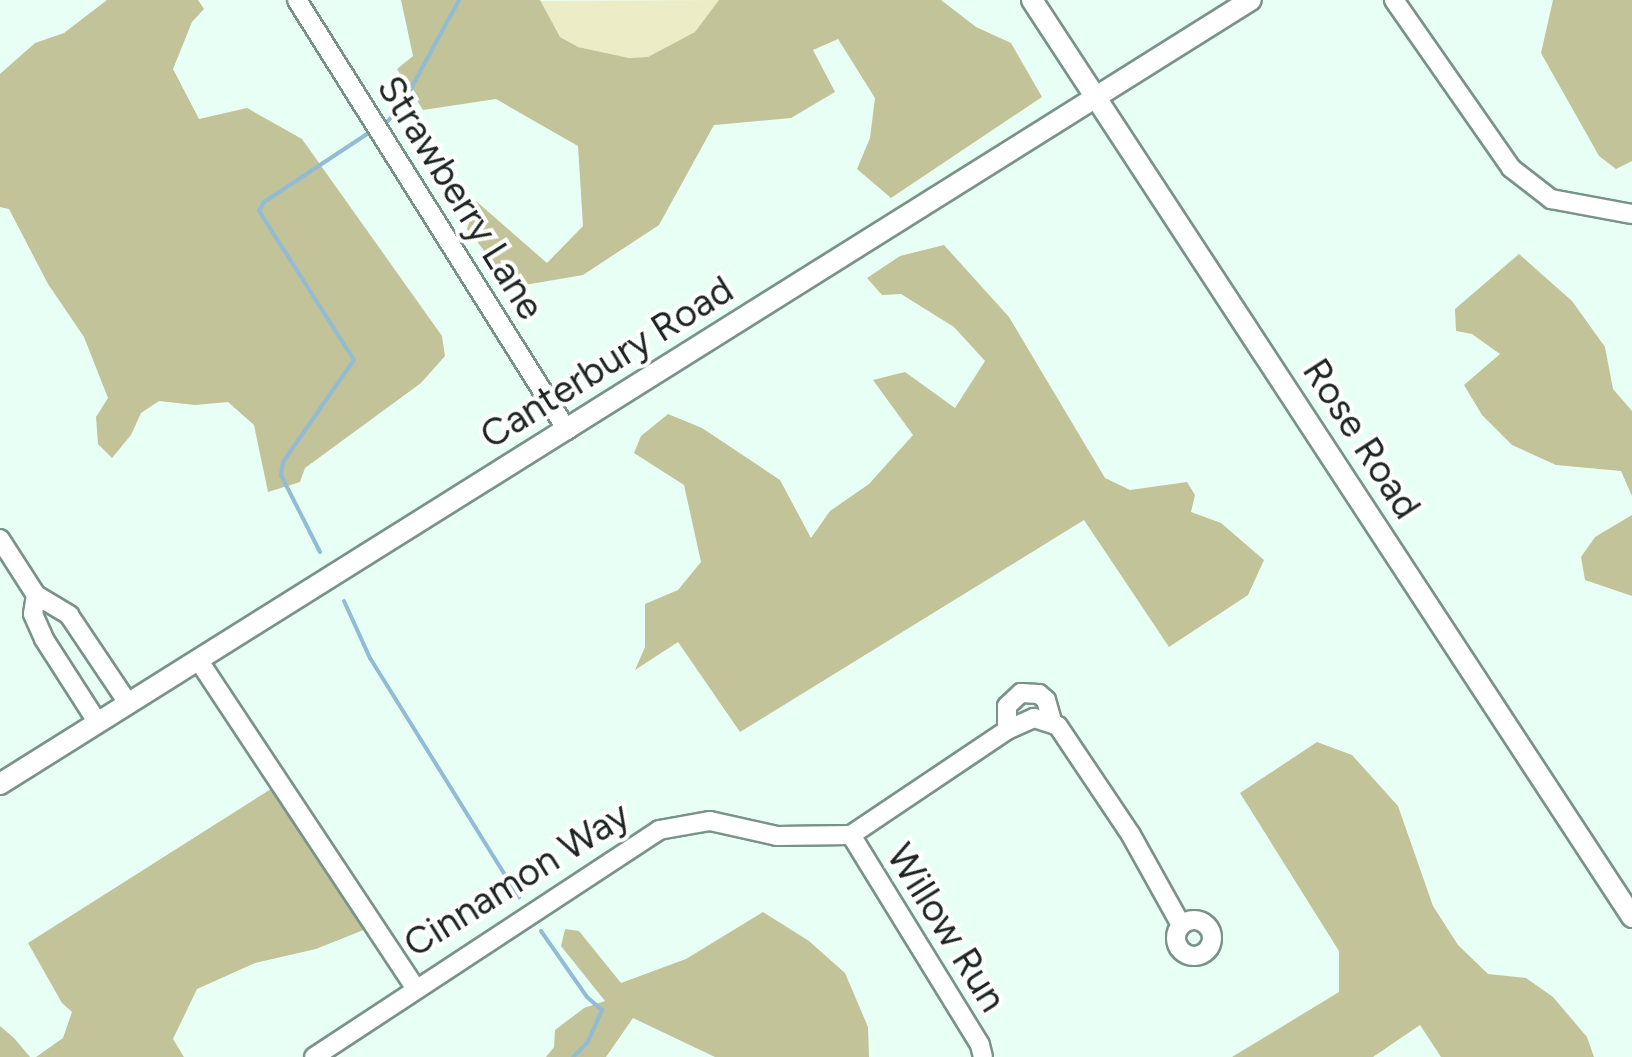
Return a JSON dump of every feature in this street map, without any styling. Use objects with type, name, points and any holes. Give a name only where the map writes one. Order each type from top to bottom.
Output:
[{"type":"street","name":"Strawberry Lane","points":[[297,0],[567,430]]},
{"type":"street","name":"Rose Road","points":[[1032,0],[1632,917]]},
{"type":"street","name":"Canterbury Road","points":[[0,784],[1251,0]]},
{"type":"street","points":[[1394,0],[1511,168],[1551,199],[1632,214]]},
{"type":"street","points":[[0,539],[36,594],[68,615],[128,703]]},
{"type":"street","points":[[36,594],[34,614],[44,639],[98,722]]},
{"type":"street","name":"Cinnamon Way","points":[[200,660],[416,989],[659,830],[710,822],[777,836],[851,835]]},
{"type":"street","points":[[1007,730],[1007,706],[1021,693],[1039,694],[1046,700],[1052,721],[1131,835],[1181,926]]},
{"type":"street","points":[[851,835],[1007,730],[1034,718],[1052,721]]},
{"type":"street","name":"Willow Run","points":[[851,835],[980,1044],[983,1057]]},
{"type":"street","points":[[314,1057],[416,989]]},
{"type":"green space","points":[[107,0],[198,0],[204,9],[192,22],[173,69],[199,119],[247,108],[302,139],[442,336],[445,356],[421,383],[305,468],[300,482],[268,492],[254,425],[228,402],[195,405],[159,401],[141,413],[131,435],[112,458],[98,444],[96,417],[108,398],[84,337],[48,284],[9,209],[0,207],[0,74],[35,43],[64,33]]},
{"type":"green space","points":[[401,0],[540,0],[560,37],[578,47],[629,58],[648,57],[695,32],[719,0],[941,0],[976,27],[1011,43],[1042,97],[891,198],[857,169],[870,138],[875,98],[838,39],[813,50],[835,92],[791,118],[714,125],[659,225],[583,275],[513,287],[467,229],[476,201],[547,263],[583,226],[578,146],[496,99],[423,110],[397,69],[413,56]]},
{"type":"green space","points":[[719,0],[696,32],[648,57],[629,58],[578,47],[560,37],[539,1]]},
{"type":"green space","points":[[1553,0],[1632,0],[1632,161],[1616,169],[1599,156],[1541,53]]},
{"type":"green space","points":[[944,245],[1009,317],[1105,478],[1130,490],[1187,482],[1195,495],[1191,512],[1221,523],[1264,560],[1248,595],[1169,647],[1084,520],[740,732],[678,642],[635,670],[645,647],[645,604],[678,590],[701,562],[684,485],[634,453],[641,436],[668,414],[702,428],[780,480],[811,538],[830,511],[869,484],[913,435],[873,380],[905,372],[955,408],[985,361],[954,327],[901,294],[882,295],[867,278],[900,256]]},
{"type":"green space","points":[[1519,254],[1572,301],[1605,347],[1613,389],[1632,411],[1632,496],[1621,471],[1556,465],[1512,445],[1482,415],[1464,385],[1500,354],[1472,334],[1456,331],[1455,309]]},
{"type":"green space","points":[[1632,515],[1632,596],[1585,580],[1581,557],[1595,537]]},
{"type":"green space","points":[[1317,742],[1352,755],[1398,806],[1433,906],[1458,945],[1488,974],[1526,978],[1553,997],[1587,1037],[1594,1057],[1441,1057],[1420,1025],[1373,1057],[1232,1057],[1339,992],[1339,951],[1240,793]]},
{"type":"green space","points":[[274,787],[366,929],[316,949],[255,963],[197,989],[173,1039],[184,1057],[36,1057],[63,1038],[72,1012],[62,1003],[28,943]]},
{"type":"green space","points":[[763,912],[809,941],[845,973],[868,1027],[869,1057],[715,1057],[633,1018],[606,1057],[546,1057],[554,1047],[555,1030],[584,1008],[605,1001],[561,946],[565,929],[579,931],[621,983],[686,959]]},
{"type":"green space","points":[[0,1026],[14,1038],[30,1057],[0,1057]]},
{"type":"waterway","points":[[388,121],[402,105],[459,0]]},
{"type":"waterway","points":[[320,552],[281,475],[283,462],[354,360],[259,211],[264,202],[367,134]]},
{"type":"waterway","points":[[344,601],[370,658],[519,897]]},
{"type":"waterway","points":[[541,931],[587,997],[602,1010],[588,1042],[573,1057]]}]
